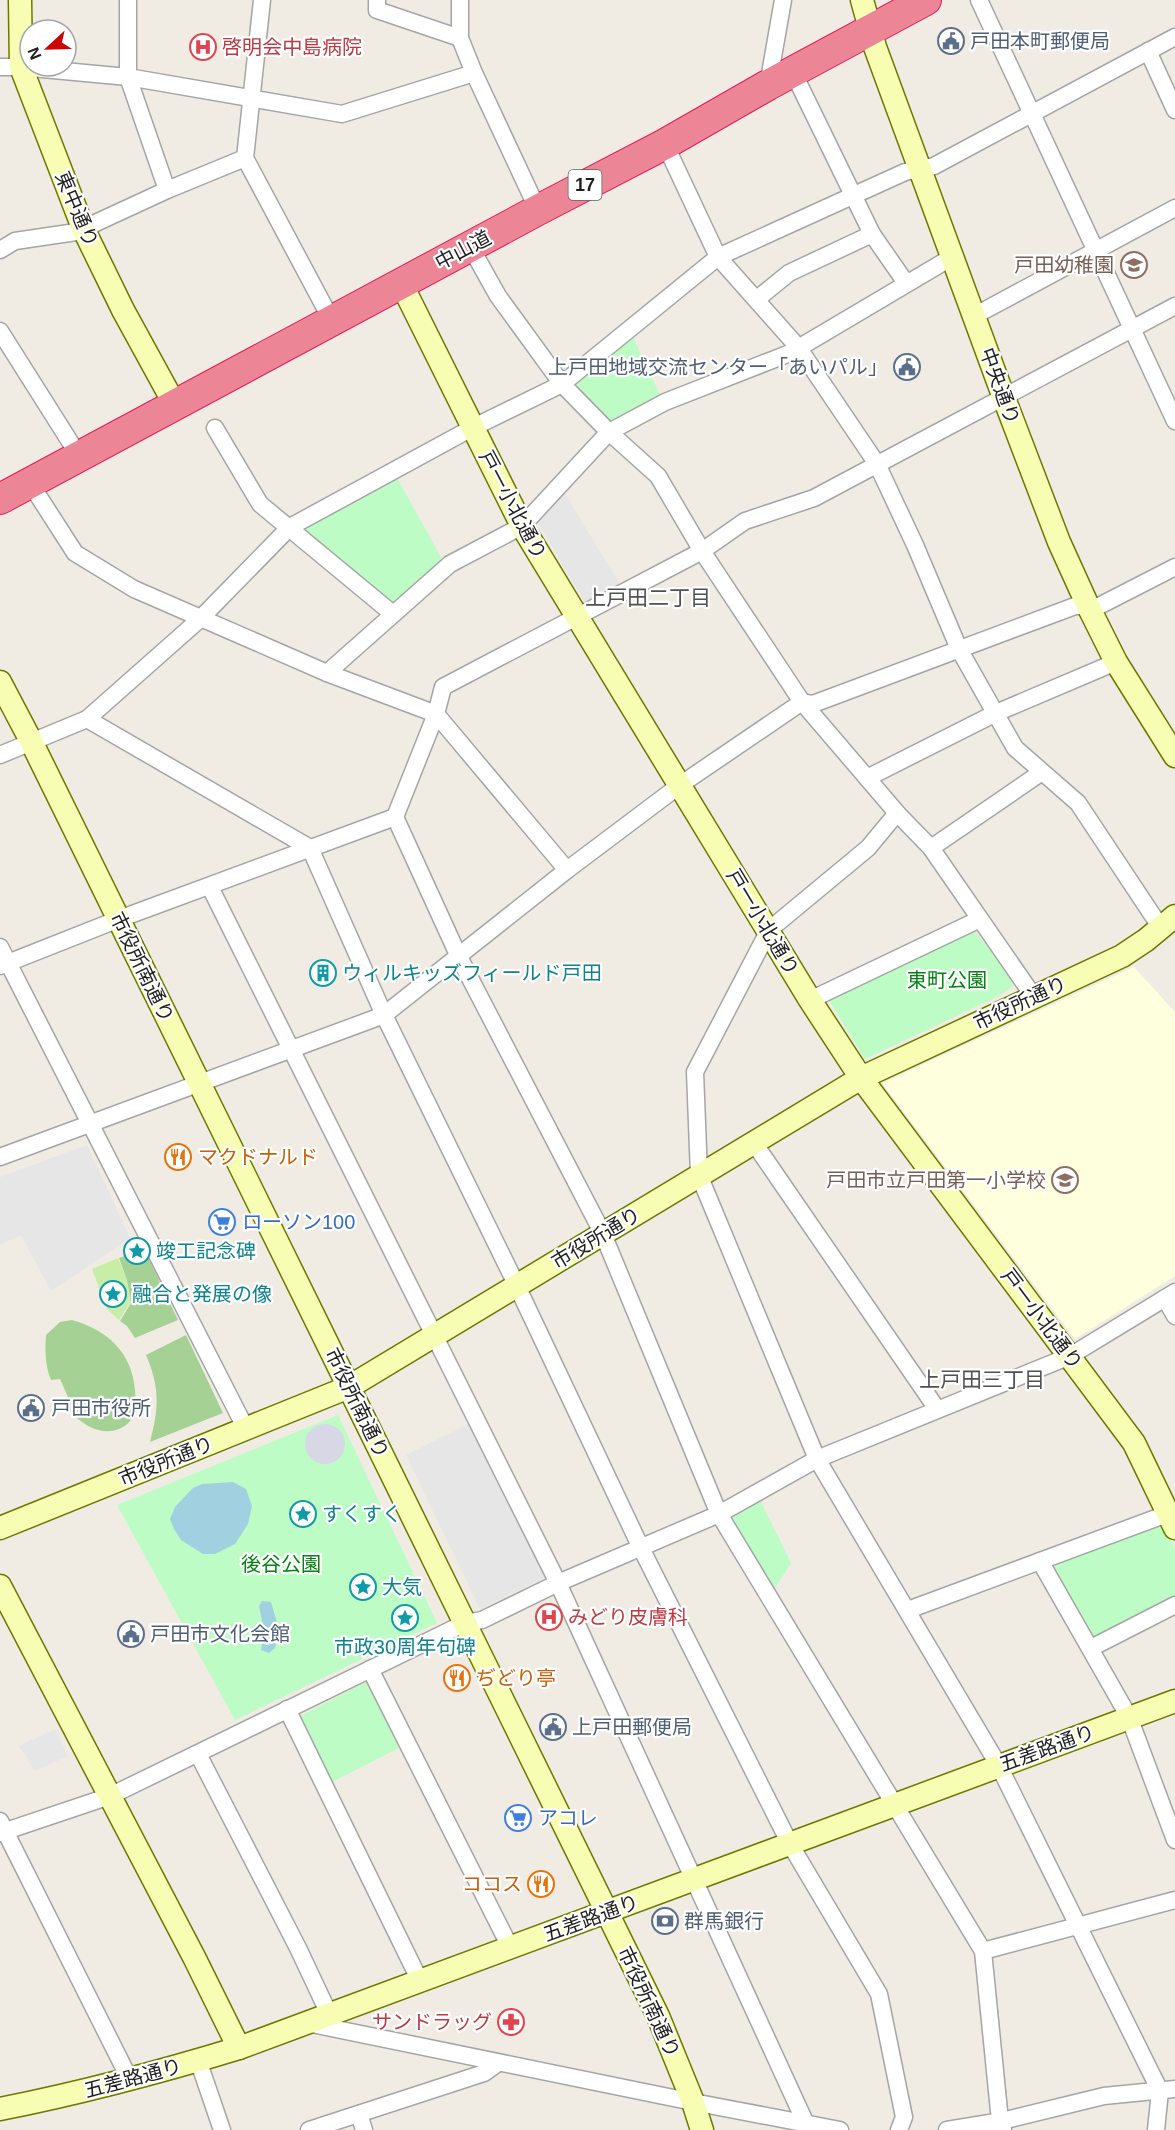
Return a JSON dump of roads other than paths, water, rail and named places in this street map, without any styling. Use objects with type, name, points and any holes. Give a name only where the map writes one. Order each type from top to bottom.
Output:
[{"type":"highway","name":"中山道","points":[[0,499],[470,246],[665,144],[780,78],[926,0]]},
{"type":"street","name":"東中通り","points":[[20,0],[10,67],[80,230],[175,405]]},
{"type":"street","points":[[128,0],[128,77],[167,190]]},
{"type":"street","points":[[262,0],[245,158],[332,321]]},
{"type":"street","points":[[377,0],[376,10],[460,38]]},
{"type":"street","points":[[460,0],[460,38],[538,210]]},
{"type":"street","points":[[783,0],[780,78],[852,195],[872,234],[906,283]]},
{"type":"street","name":"中央通り","points":[[862,0],[870,29],[920,169],[1059,542],[1116,662],[1175,756]]},
{"type":"street","points":[[979,0],[1175,421]]},
{"type":"street","points":[[0,755],[87,719],[200,619],[290,527],[472,428],[562,384],[718,257],[905,172],[934,166],[1175,37]]},
{"type":"street","points":[[1148,51],[1175,110]]},
{"type":"street","points":[[10,67],[128,77],[342,114],[474,73]]},
{"type":"street","points":[[665,144],[718,257],[798,348],[877,464],[915,545],[959,649],[1015,748],[1078,803],[1168,922]]},
{"type":"street","points":[[0,250],[15,241],[80,230],[167,190],[245,158]]},
{"type":"street","points":[[974,316],[1175,208]]},
{"type":"street","points":[[757,299],[789,273],[872,234]]},
{"type":"street","points":[[470,246],[498,296],[562,384],[609,432],[658,476],[702,551],[802,702],[897,813],[931,848],[1034,997]]},
{"type":"street","points":[[327,673],[450,564],[522,526],[609,432],[665,402],[790,353],[952,257]]},
{"type":"street","name":"戸一小北通り","points":[[401,283],[522,526],[810,1000],[861,1078],[1134,1443],[1173,1518]]},
{"type":"street","points":[[1002,2126],[983,1951],[719,1514],[603,1234],[459,957],[395,817],[436,714],[443,687],[702,551],[746,521],[814,498],[1175,306]]},
{"type":"street","points":[[0,331],[79,456]]},
{"type":"street","points":[[215,428],[260,504],[393,614]]},
{"type":"street","points":[[30,483],[75,553],[134,589],[327,673],[436,714],[567,870]]},
{"type":"street","points":[[0,1157],[384,1015],[567,870],[680,785],[802,702],[813,704],[1075,606],[1099,606],[1175,567]]},
{"type":"street","points":[[867,778],[996,713],[1116,662]]},
{"type":"street","name":"市役所南通り","points":[[1,686],[31,741],[119,919],[658,2016],[702,2130]]},
{"type":"street","points":[[87,719],[310,848],[384,1015],[517,1286],[641,1548],[790,1844],[879,1994],[904,2117],[899,2130]]},
{"type":"street","points":[[931,848],[1042,772]]},
{"type":"street","points":[[897,813],[868,848],[769,930],[695,1072],[699,1175],[817,1459],[999,1766],[1079,1926],[1167,2090],[1156,2130]]},
{"type":"street","points":[[4,965],[119,919],[395,817]]},
{"type":"street","points":[[210,887],[558,1582],[694,1879],[795,2125]]},
{"type":"street","points":[[810,1000],[980,919]]},
{"type":"street","name":"市役所通り","points":[[0,1528],[349,1387],[861,1078],[1130,951],[1168,922]]},
{"type":"street","points":[[0,947],[4,965],[89,1124],[246,1429]]},
{"type":"street","points":[[754,1143],[937,1409]]},
{"type":"street","points":[[130,2080],[2,1828],[110,1796],[465,1623],[482,1620],[558,1582],[719,1514],[817,1459],[1070,1356],[1170,1295],[1175,1316]]},
{"type":"street","points":[[908,1610],[1040,1561],[1173,1518]]},
{"type":"street","points":[[1040,1561],[1130,1718],[1175,1840]]},
{"type":"street","points":[[0,1586],[205,1978],[239,2048]]},
{"type":"street","points":[[1091,1648],[1175,1605]]},
{"type":"street","points":[[370,1669],[510,1947]]},
{"type":"street","name":"五差路通り","points":[[2,2104],[130,2080],[239,2048],[1175,1701]]},
{"type":"street","points":[[287,1709],[420,1981]]},
{"type":"street","points":[[198,1754],[298,1948],[329,2014]]},
{"type":"street","points":[[983,1951],[1175,1900]]},
{"type":"street","points":[[307,2023],[795,2125],[840,2130]]},
{"type":"street","points":[[198,2061],[222,2130]]},
{"type":"street","points":[[312,2129],[361,2122],[484,2073],[498,2062]]},
{"type":"street","points":[[947,2130],[1002,2126],[1104,2096],[1167,2090]]},
{"type":"water","points":[[233,1482],[246,1489],[252,1506],[248,1524],[235,1544],[215,1554],[203,1554],[181,1540],[174,1529],[170,1519],[175,1507],[193,1488],[202,1484]]},
{"type":"water","points":[[262,1601],[271,1602],[278,1626],[275,1648],[269,1653],[261,1650],[264,1631],[259,1606]]},
{"type":"place","name":"戸田本町郵便局","points":[[951,41]]},
{"type":"place","name":"啓明会中島病院","points":[[203,47]]},
{"type":"place","name":"戸田幼稚園","points":[[1134,265]]},
{"type":"place","name":"上戸田地域交流センター「あいパル」","points":[[907,367]]},
{"type":"place","name":"ウィルキッズフィールド戸田","points":[[323,973]]},
{"type":"place","name":"マクドナルド","points":[[178,1157]]},
{"type":"place","name":"戸田市立戸田第一小学校","points":[[1065,1180]]},
{"type":"place","name":"ローソン100","points":[[222,1222]]},
{"type":"place","name":"竣工記念碑","points":[[137,1251]]},
{"type":"place","name":"融合と発展の像","points":[[113,1294]]},
{"type":"place","name":"戸田市役所","points":[[31,1408]]},
{"type":"place","name":"すくすく","points":[[303,1514]]},
{"type":"place","name":"大気","points":[[363,1587]]},
{"type":"place","name":"みどり皮膚科","points":[[549,1617]]},
{"type":"place","name":"市政30周年句碑","points":[[405,1618]]},
{"type":"place","name":"戸田市文化会館","points":[[131,1634]]},
{"type":"place","name":"ぢどり亭","points":[[457,1678]]},
{"type":"place","name":"上戸田郵便局","points":[[553,1727]]},
{"type":"place","name":"アコレ","points":[[518,1818]]},
{"type":"place","name":"ココス","points":[[541,1884]]},
{"type":"place","name":"群馬銀行","points":[[665,1921]]},
{"type":"place","name":"サンドラッグ","points":[[511,2022]]},
{"type":"district","name":"上戸田二丁目","points":[[648,598]]},
{"type":"district","name":"上戸田三丁目","points":[[982,1380]]},
{"type":"park label","name":"東町公園","points":[[947,980]]},
{"type":"park label","name":"後谷公園","points":[[281,1564]]}]
